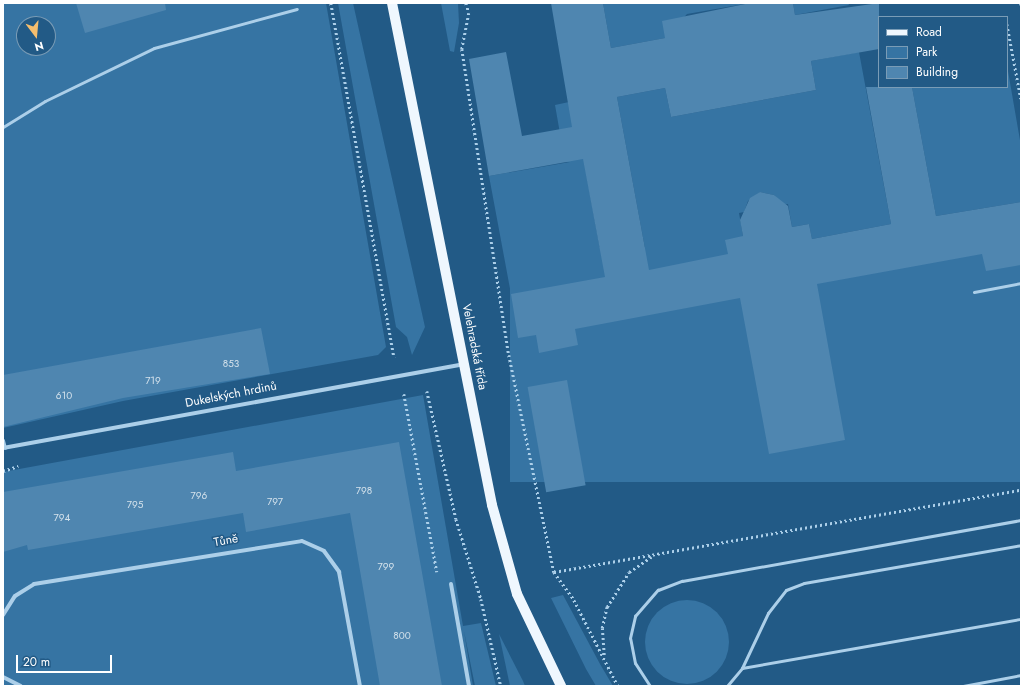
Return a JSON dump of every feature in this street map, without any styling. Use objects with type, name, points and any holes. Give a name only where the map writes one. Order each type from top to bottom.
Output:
[{"type":"main road","name":"Velehradská třída","points":[[392,3],[464,364],[505,554],[528,621],[561,686]]},
{"type":"street","name":"Dukelských hrdinů","points":[[4,448],[397,373],[464,364]]},
{"type":"street","name":"Tůně","points":[[3,615],[15,596],[34,584],[302,541],[324,551],[339,572],[360,686]]},
{"type":"street","points":[[451,584],[469,686]]},
{"type":"street","points":[[3,677],[21,686]]},
{"type":"lane","points":[[3,127],[45,100],[154,48],[297,9]]},
{"type":"lane","points":[[974,292],[1021,283]]},
{"type":"lane","points":[[3,440],[4,448]]},
{"type":"lane","points":[[650,686],[635,663],[630,638],[635,616],[658,590],[682,581],[1021,520]]},
{"type":"lane","points":[[727,686],[742,668],[768,613],[786,590],[804,583],[1021,545]]},
{"type":"lane","points":[[742,668],[1021,618]]},
{"type":"lane","points":[[963,686],[1021,675]]},
{"type":"path","points":[[331,3],[397,373],[411,423],[438,578]]},
{"type":"path","points":[[466,3],[469,13],[462,49],[508,355],[554,572],[574,600],[618,686]]},
{"type":"path","points":[[1008,29],[1021,99]]},
{"type":"path","points":[[426,388],[501,686]]},
{"type":"path","points":[[554,572],[1021,490]]},
{"type":"path","points":[[605,660],[602,628],[607,607],[629,572],[653,555]]},
{"type":"green space","points":[[3,3],[326,3],[386,347],[378,355],[123,401],[3,428]]},
{"type":"green space","points":[[338,3],[353,3],[425,327],[412,355],[407,337],[396,327]]},
{"type":"green space","points":[[441,3],[458,3],[459,23],[454,52],[450,51]]},
{"type":"green space","points":[[603,3],[750,3],[687,14],[665,38],[611,48]]},
{"type":"green space","points":[[793,3],[848,3],[849,5],[795,15]]},
{"type":"green space","points":[[859,52],[891,224],[812,239],[809,224],[792,227],[788,204],[782,205],[774,195],[760,192],[748,201],[744,212],[739,213],[743,236],[728,254],[649,270],[617,97],[665,88],[671,117],[816,90],[811,61]]},
{"type":"green space","points":[[1008,71],[1021,146],[1021,202],[936,216],[912,88],[1008,88]]},
{"type":"green space","points":[[569,102],[574,105],[605,277],[511,294],[489,176],[570,162],[565,162],[555,105]]},
{"type":"green space","points":[[510,247],[1021,247],[1021,482],[510,482]]},
{"type":"green space","points":[[423,395],[463,626],[481,623],[496,686],[475,686],[464,631],[473,686],[3,686],[3,472]]},
{"type":"green space","points":[[563,595],[613,686],[596,686],[586,669],[551,598]]},
{"type":"green space","points":[[679,600],[695,600],[711,607],[722,618],[729,634],[729,650],[726,658],[717,672],[711,677],[695,684],[679,684],[663,677],[652,666],[645,650],[645,634],[652,618],[663,607]]},
{"type":"green space","points":[[499,634],[523,681],[525,686],[510,686]]},
{"type":"building","points":[[76,3],[165,3],[166,10],[85,33]]},
{"type":"building","points":[[551,3],[603,3],[611,48],[665,38],[662,21],[750,3],[793,3],[795,15],[879,3],[878,49],[811,61],[816,90],[671,117],[665,88],[617,97],[649,270],[728,254],[725,240],[743,236],[740,220],[750,198],[760,192],[774,195],[788,206],[792,227],[809,224],[812,239],[891,224],[866,87],[912,88],[936,216],[1021,202],[1021,265],[986,271],[982,254],[817,284],[845,440],[769,454],[740,298],[575,329],[578,345],[539,353],[536,335],[518,338],[511,294],[605,277],[583,159],[489,176],[469,59],[506,52],[522,136],[572,127]]},
{"type":"building","points":[[261,328],[270,374],[123,398],[3,427],[3,375]]},
{"type":"building","points":[[567,380],[586,485],[546,492],[528,387]]},
{"type":"building","points":[[399,442],[442,686],[380,686],[350,513],[246,532],[243,513],[28,550],[27,545],[3,552],[3,492],[233,452],[236,471]]}]
